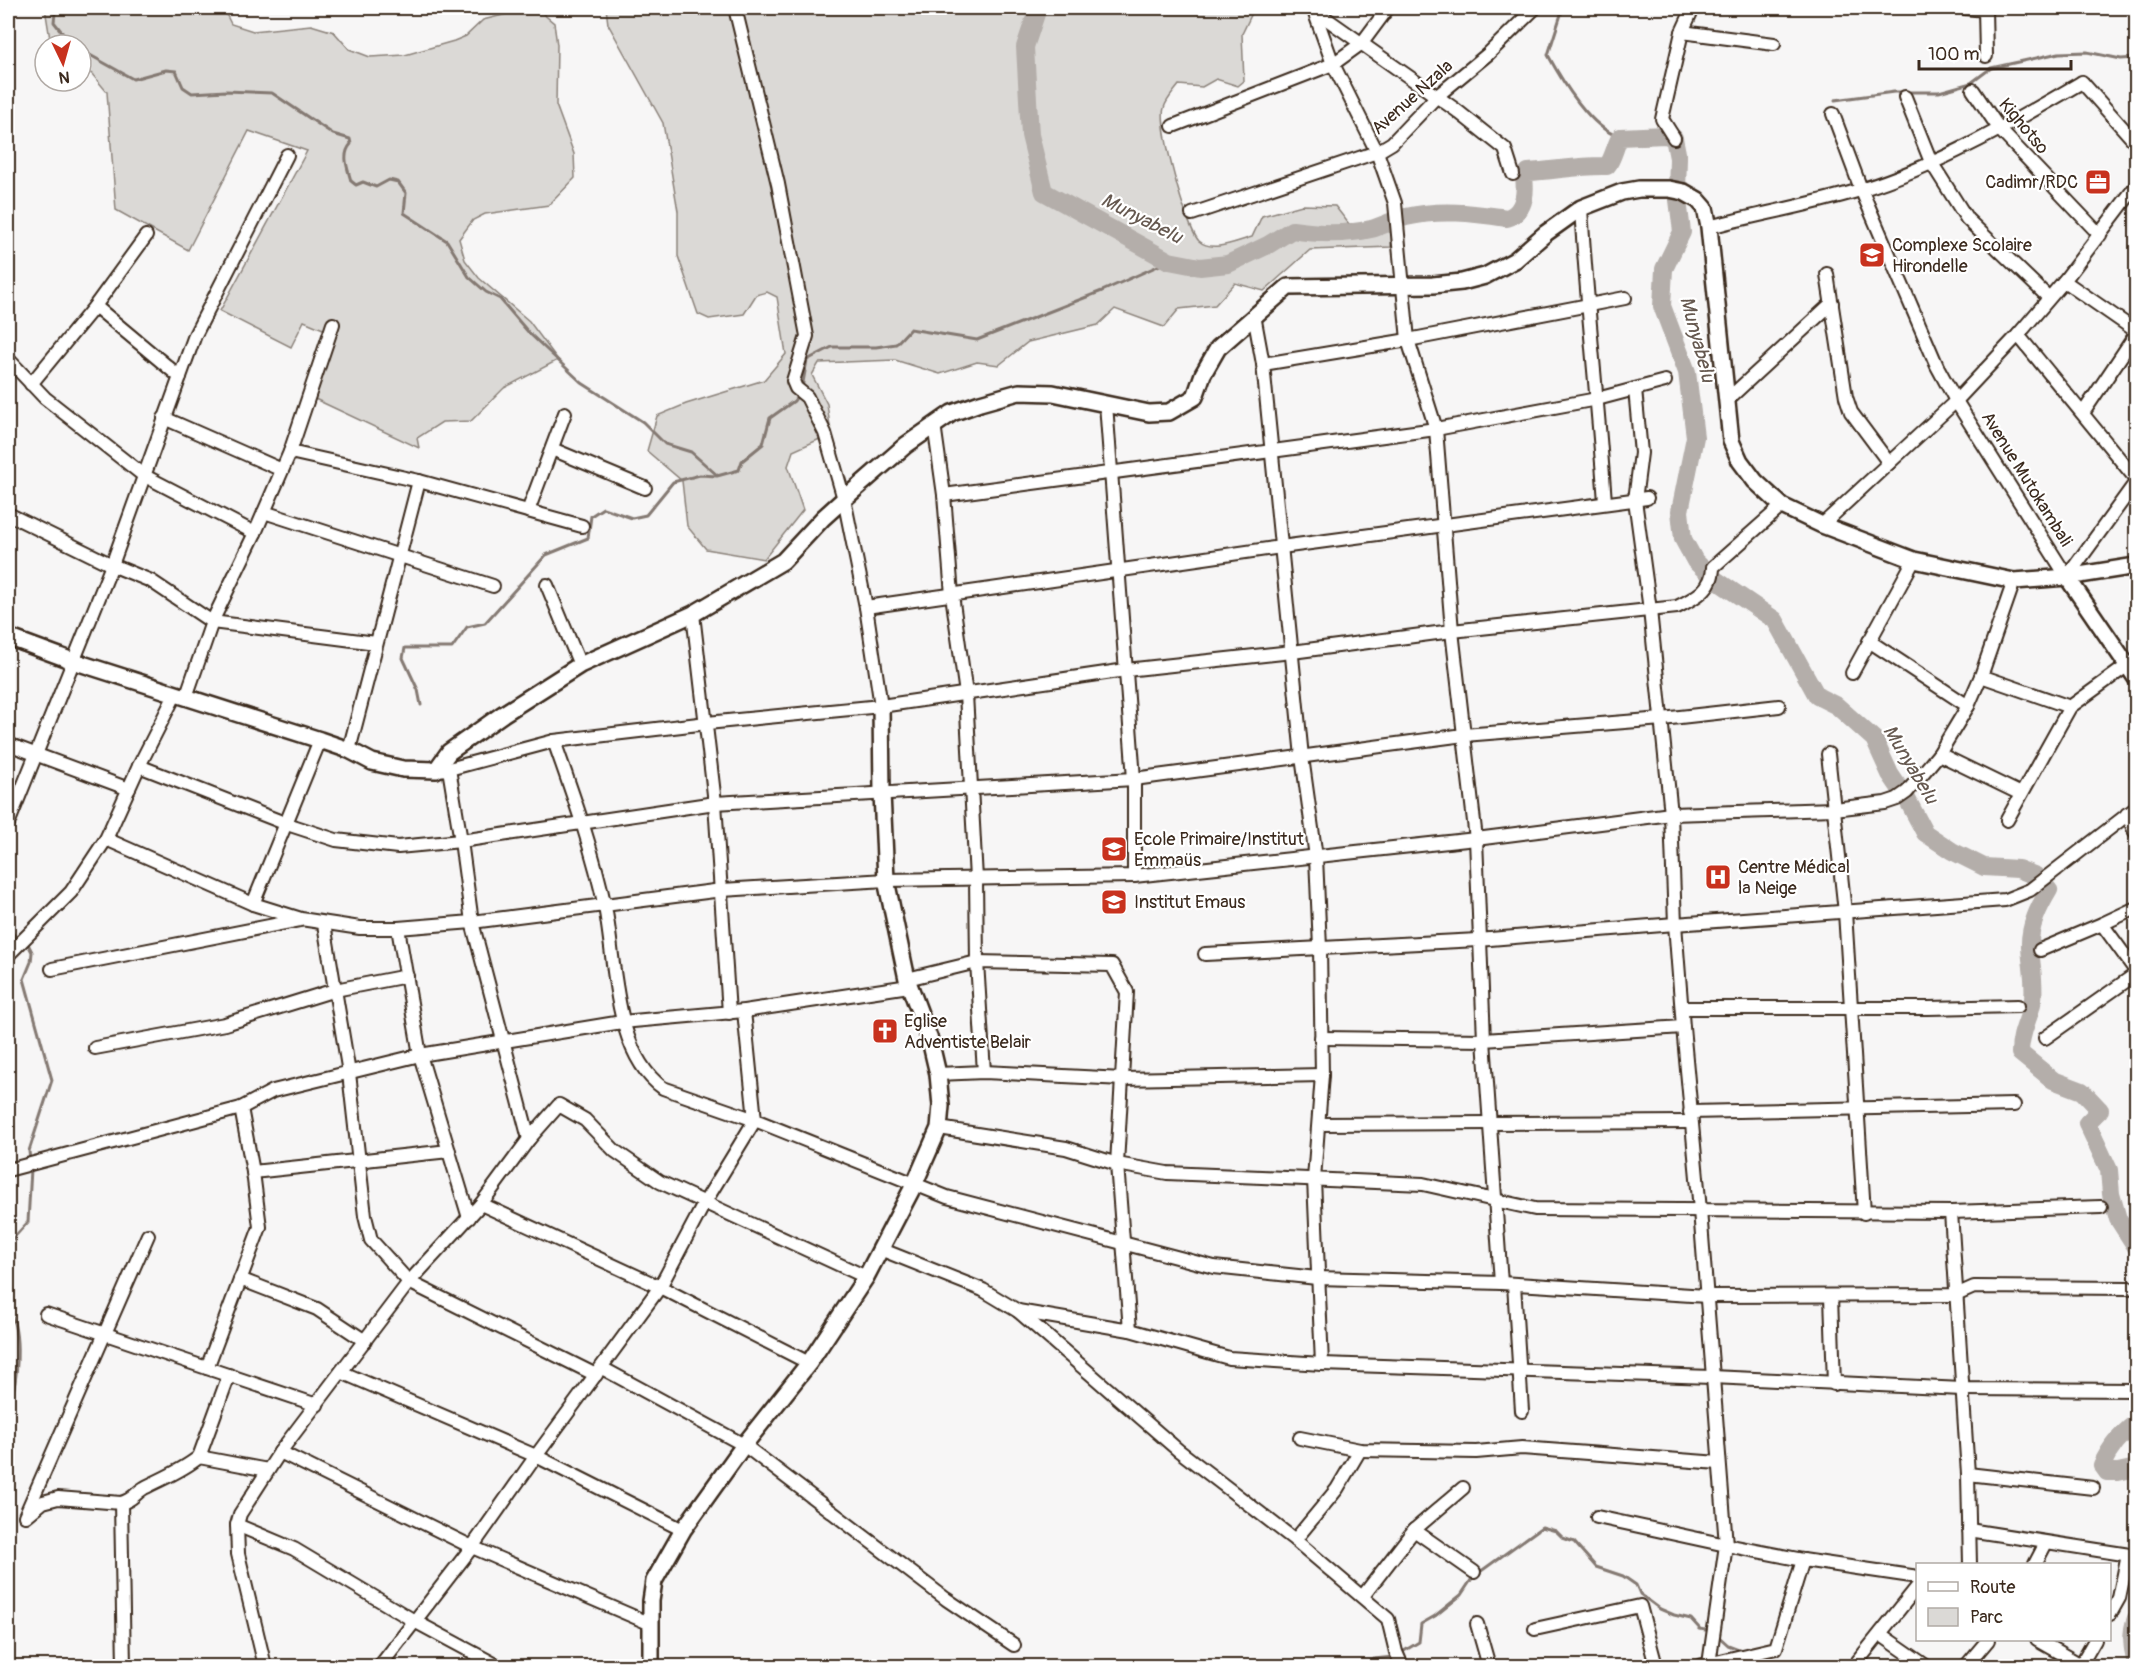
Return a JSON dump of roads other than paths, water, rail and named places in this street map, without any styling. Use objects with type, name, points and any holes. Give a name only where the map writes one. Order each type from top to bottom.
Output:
[{"type":"street","points":[[651,1666],[651,1601],[654,1581],[683,1530],[744,1445],[808,1363],[866,1277],[914,1185],[939,1128],[941,1107],[938,1074],[930,1040],[908,983],[886,880],[882,793],[882,706],[866,607],[844,499],[825,433],[807,397],[796,388],[793,381],[807,336],[778,184],[735,8]]},
{"type":"street","points":[[1173,126],[1333,64],[1362,43],[1388,8]]},
{"type":"street","name":"Avenue Nzala","points":[[1192,214],[1377,152],[1392,143],[1436,97],[1488,54],[1534,8]]},
{"type":"street","points":[[1674,138],[1662,119],[1683,32],[1693,8]]},
{"type":"street","points":[[1965,8],[1985,9],[1986,56]]},
{"type":"street","points":[[1314,9],[1456,110],[1505,149],[1513,174]]},
{"type":"street","points":[[1314,9],[1333,64],[1377,152],[1395,203],[1408,340],[1436,429],[1452,631],[1476,839],[1478,940],[1501,1283]]},
{"type":"street","points":[[1683,32],[1774,44]]},
{"type":"street","points":[[1709,227],[1861,189],[1931,162],[2000,130],[2082,82],[2136,143]]},
{"type":"street","name":"Kighotso","points":[[1973,90],[2000,130],[2100,235]]},
{"type":"street","points":[[1905,97],[1931,162],[1967,219],[2048,297]]},
{"type":"street","name":"Avenue Mutokambali","points":[[1833,114],[1861,189],[1937,366],[1956,401],[2067,577]]},
{"type":"street","points":[[8,824],[112,565],[195,334],[287,155]]},
{"type":"street","points":[[1822,525],[1956,401],[2018,335],[2048,297],[2064,281],[2136,186]]},
{"type":"street","points":[[530,1139],[472,922],[462,841],[443,770],[449,752],[580,665],[693,614],[783,561],[844,499],[934,424],[952,413],[1019,392],[1053,393],[1149,413],[1169,412],[1195,397],[1203,374],[1218,348],[1288,287],[1404,286],[1462,282],[1485,276],[1515,260],[1546,233],[1581,208],[1622,192],[1639,189],[1669,189],[1684,192],[1698,200],[1705,208],[1709,227],[1731,441],[1740,461],[1755,481],[1782,506],[1822,525],[1914,560],[2014,581],[2067,577],[2136,566]]},
{"type":"street","points":[[1581,208],[1587,305],[1605,502]]},
{"type":"street","points":[[31,384],[95,306],[146,236]]},
{"type":"street","points":[[1827,274],[1846,397],[1851,412],[1888,463]]},
{"type":"street","points":[[2064,281],[2136,332],[2083,413]]},
{"type":"street","points":[[1263,364],[1408,340],[1625,298]]},
{"type":"street","points":[[1727,400],[1832,303]]},
{"type":"street","points":[[95,306],[180,377]]},
{"type":"street","points":[[1254,315],[1263,364],[1302,757],[1316,857],[1322,1075],[1314,1179],[1322,1364]]},
{"type":"street","points":[[8,956],[71,892],[106,839],[139,766],[180,696],[290,452],[333,324]]},
{"type":"street","points":[[2018,335],[2136,480],[2067,577]]},
{"type":"street","points":[[8,359],[45,398],[143,475],[255,533]]},
{"type":"street","points":[[944,495],[1436,429],[1597,399],[1665,381]]},
{"type":"street","points":[[1635,389],[1641,453],[1641,499],[1671,814],[1675,924],[1726,1545],[1704,1665],[1776,1648],[1803,1560]]},
{"type":"street","points":[[1106,404],[1134,779],[1134,876]]},
{"type":"street","points":[[528,511],[565,413]]},
{"type":"street","points":[[164,418],[282,470]]},
{"type":"street","points":[[934,424],[944,495],[952,595],[966,694],[984,1072]]},
{"type":"street","points":[[552,449],[645,488]]},
{"type":"street","points":[[290,452],[419,481],[582,526]]},
{"type":"street","points":[[349,750],[419,481]]},
{"type":"street","points":[[866,607],[1281,547],[1641,499]]},
{"type":"street","points":[[8,637],[73,662],[320,740],[349,750],[372,762],[403,769],[443,770],[554,741],[882,706],[1126,670],[1677,607],[1699,596],[1713,578],[1713,567],[1782,506]]},
{"type":"street","points":[[264,512],[493,586]]},
{"type":"street","points":[[8,514],[112,565],[151,581],[212,622],[376,643]]},
{"type":"street","points":[[1852,674],[1914,560]]},
{"type":"street","points":[[2007,820],[2070,707],[2132,672],[2067,577]]},
{"type":"street","points":[[106,839],[253,904],[301,919],[360,928],[398,928],[472,922],[722,890],[886,880],[1134,876],[1476,839],[1671,814],[1834,809],[1886,803],[1902,795],[1939,754],[1968,706],[1982,676],[2014,581]]},
{"type":"street","points":[[547,585],[580,665]]},
{"type":"street","points":[[693,614],[715,803],[729,1013]]},
{"type":"street","points":[[1869,641],[1968,706]]},
{"type":"street","points":[[1982,676],[2070,707]]},
{"type":"street","points":[[139,766],[286,824],[336,840],[399,847],[462,841],[715,803],[1134,779],[1464,735],[1662,719],[1779,706]]},
{"type":"street","points":[[253,904],[320,740]]},
{"type":"street","points":[[554,741],[582,822],[604,906],[622,1022],[642,1066],[653,1081],[663,1088],[755,1120],[947,1197],[1214,1267],[1317,1278],[1501,1283],[1707,1296],[1956,1295],[1974,1287],[2129,1288]]},
{"type":"street","points":[[8,744],[129,789]]},
{"type":"street","points":[[1828,754],[1845,912],[1864,1213]]},
{"type":"street","points":[[1939,754],[2021,794]]},
{"type":"street","points":[[1205,954],[1478,940],[2006,900],[2030,890],[2132,811],[2136,834]]},
{"type":"street","points":[[2040,950],[2136,908]]},
{"type":"street","points":[[52,969],[301,919]]},
{"type":"street","points":[[324,924],[350,1073],[365,1216],[371,1240],[409,1282],[599,1372],[744,1445],[946,1599],[1014,1645]]},
{"type":"street","points":[[2045,1038],[2136,972],[2102,924]]},
{"type":"street","points":[[398,928],[420,1055],[469,1218]]},
{"type":"street","points":[[8,1170],[241,1108],[273,1091],[420,1055],[622,1022],[744,1011],[908,983],[977,962],[1112,965],[1127,992],[1118,1164],[1130,1330]]},
{"type":"street","points":[[95,1048],[225,1024],[335,990],[407,976]]},
{"type":"street","points":[[1682,1008],[2018,1006]]},
{"type":"street","points":[[380,1666],[472,1547],[660,1287],[705,1202],[755,1120],[744,1011]]},
{"type":"street","points":[[1321,1038],[1484,1040],[1683,1027]]},
{"type":"street","points":[[938,1074],[984,1072],[1123,1079],[1322,1075]]},
{"type":"street","points":[[265,1666],[238,1554],[237,1524],[240,1514],[280,1452],[409,1282],[481,1204],[559,1104],[585,1120],[615,1151],[660,1182],[866,1277]]},
{"type":"street","points":[[1319,1124],[1690,1117],[1858,1107],[2014,1105]]},
{"type":"street","points":[[207,1368],[260,1227],[254,1172],[241,1108]]},
{"type":"street","points":[[939,1128],[1066,1148],[1118,1164],[1167,1173],[1423,1184],[1535,1209],[1864,1213],[2101,1207]]},
{"type":"street","points":[[254,1172],[449,1151]]},
{"type":"street","points":[[481,1204],[660,1287],[808,1363]]},
{"type":"street","points":[[1951,1212],[1968,1474],[1970,1563]]},
{"type":"street","points":[[148,1235],[25,1516],[43,1502],[58,1498],[121,1503],[130,1501],[141,1490],[187,1466],[199,1457],[229,1375]]},
{"type":"street","points":[[880,1249],[982,1290],[1018,1311],[1178,1450],[1295,1540],[1363,1596],[1388,1619],[1399,1659]]},
{"type":"street","points":[[240,1279],[317,1309],[365,1341]]},
{"type":"street","points":[[1514,1284],[1522,1411]]},
{"type":"street","points":[[1832,1296],[1834,1384]]},
{"type":"street","points":[[1018,1311],[1130,1330],[1229,1358],[1322,1364],[1712,1377],[1962,1389],[2136,1390]]},
{"type":"street","points":[[46,1314],[317,1405]]},
{"type":"street","points":[[341,1372],[536,1456],[683,1530]]},
{"type":"street","points":[[1300,1438],[1360,1450],[1476,1452],[1522,1448],[1719,1462]]},
{"type":"street","points":[[1295,1540],[1337,1488],[1360,1450]]},
{"type":"street","points":[[280,1452],[472,1547],[651,1624]]},
{"type":"street","points":[[199,1457],[268,1470]]},
{"type":"street","points":[[1968,1474],[2093,1488]]},
{"type":"street","points":[[1363,1596],[1414,1530],[1463,1488]]},
{"type":"street","points":[[121,1503],[124,1666]]},
{"type":"street","points":[[1597,1516],[1803,1560],[1916,1577]]},
{"type":"street","points":[[237,1524],[294,1549],[416,1622],[498,1666]]},
{"type":"street","points":[[1414,1530],[1474,1572]]},
{"type":"street","points":[[1969,1530],[2133,1555],[2119,1598],[2111,1611]]},
{"type":"street","points":[[2036,1563],[2046,1543]]},
{"type":"street","points":[[1854,1666],[1916,1587]]},
{"type":"street","points":[[1535,1629],[1640,1606],[1656,1666]]},
{"type":"street","points":[[1477,1624],[1489,1666]]},
{"type":"street","points":[[1880,1634],[1926,1666]]},
{"type":"street","points":[[1966,1666],[1987,1641]]},
{"type":"street","points":[[2039,1641],[2080,1666],[2094,1641]]},
{"type":"waterway","points":[[62,8],[55,13],[54,22],[63,33]]},
{"type":"waterway","name":"Munyabelu","points":[[1038,8],[1025,47],[1030,135],[1044,192],[1169,261],[1200,267],[1228,264],[1268,245],[1292,230],[1322,233],[1351,232],[1371,229],[1402,218],[1444,212],[1507,218],[1521,207],[1525,189],[1524,177],[1528,172],[1607,166],[1620,137],[1665,135],[1674,138],[1678,158],[1677,192],[1682,232],[1664,269],[1662,306],[1687,372],[1695,437],[1680,511],[1683,539],[1695,561],[1713,578],[1775,620],[1817,696],[1837,706],[1874,739],[1890,774],[1907,799],[1925,833],[1952,851],[1984,867],[2018,869],[2036,876],[2049,890],[2038,910],[2031,932],[2033,999],[2020,1053],[2053,1080],[2082,1091],[2100,1110],[2087,1123],[2109,1170],[2111,1194],[2118,1219],[2136,1247]]},
{"type":"waterway","points":[[1563,8],[1548,55],[1578,103],[1598,124],[1620,137]]},
{"type":"waterway","points":[[1835,100],[1894,92],[1939,92],[1971,83],[1991,68],[2059,53],[2087,52],[2121,59],[2136,58]]},
{"type":"waterway","points":[[93,57],[133,79],[166,70],[176,71],[183,87],[192,93],[226,91],[272,93],[333,134],[350,139],[351,144],[346,157],[351,181],[356,185],[363,182],[376,187],[389,180],[398,182],[406,193],[404,213],[447,241],[469,277],[486,292],[500,299],[529,333],[582,383],[643,422],[665,444],[691,452],[717,475]]},
{"type":"waterway","points":[[802,388],[807,360],[832,347],[876,347],[896,344],[910,329],[977,340],[1102,291],[1169,261]]},
{"type":"waterway","points":[[421,705],[418,690],[403,658],[405,648],[452,648],[467,627],[485,623],[546,555],[588,538],[591,516],[603,508],[632,518],[646,515],[673,482],[700,475],[717,476],[739,470],[742,461],[763,444],[770,418],[794,401],[799,393]]},
{"type":"waterway","points":[[8,927],[18,940]]},
{"type":"waterway","points":[[28,944],[32,952],[31,962],[24,979],[52,1080],[29,1151],[30,1161]]},
{"type":"waterway","points":[[8,1244],[28,1222],[31,1169]]},
{"type":"waterway","points":[[8,1310],[17,1338],[13,1392],[8,1393]]},
{"type":"waterway","name":"Munyabelu","points":[[2136,1423],[2116,1442],[2102,1465],[2107,1472],[2136,1468]]},
{"type":"waterway","points":[[1399,1654],[1419,1642],[1421,1624],[1461,1595],[1473,1577],[1542,1527],[1556,1531],[1563,1538],[1574,1542],[1596,1567],[1623,1576],[1636,1585],[1640,1594],[1660,1609],[1691,1619],[1700,1629],[1711,1631]]},
{"type":"waterway","name":"Munyabelu","points":[[2136,1618],[2132,1641],[2136,1664]]},
{"type":"waterway","points":[[1717,1635],[1728,1645],[1744,1651]]},
{"type":"waterway","points":[[1758,1655],[1763,1660],[1764,1666]]},
{"type":"waterway","points":[[1359,1666],[1374,1659],[1393,1657]]},
{"type":"place","name":"Cadimr/RDC","points":[[2098,182]]},
{"type":"place","name":"Complexe Scolaire Hirondelle","points":[[1872,255]]},
{"type":"place","name":"Ecole Primaire/Institut Emmaüs","points":[[1114,849]]},
{"type":"place","name":"Centre Médical la Neige","points":[[1718,877]]},
{"type":"place","name":"Institut Emaus","points":[[1114,902]]},
{"type":"place","name":"Eglise Adventiste Belair","points":[[885,1031]]}]
